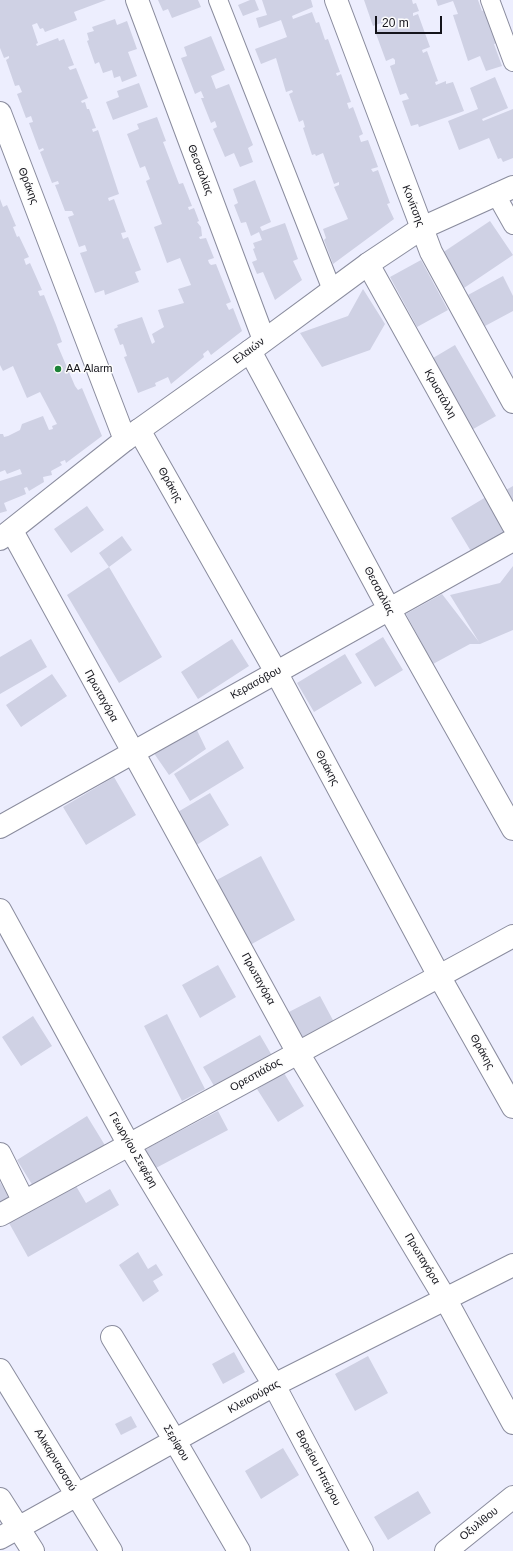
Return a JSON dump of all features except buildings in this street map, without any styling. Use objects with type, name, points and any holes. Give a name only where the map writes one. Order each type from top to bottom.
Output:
[{"type":"street","name":"Θεσσαλίας","points":[[137,0],[257,345],[389,609],[513,829]]},
{"type":"street","points":[[218,0],[332,290]]},
{"type":"street","name":"Κονίτσης","points":[[336,0],[431,252],[513,402]]},
{"type":"street","points":[[490,0],[513,62]]},
{"type":"street","name":"Θράκης","points":[[0,113],[132,435],[276,672],[439,976],[513,1107]]},
{"type":"street","name":"Ελαιών","points":[[6,535],[132,435],[368,264],[422,228],[504,190]]},
{"type":"street","points":[[504,190],[513,225]]},
{"type":"street","name":"Κρυστάλλη","points":[[368,264],[513,525]]},
{"type":"street","name":"Πρωταγόρα","points":[[6,535],[132,753],[149,779],[298,1053],[446,1300],[513,1423]]},
{"type":"street","name":"Κερασόβου","points":[[0,827],[513,540]]},
{"type":"street","name":"Γεωργίου Σεφέρη","points":[[0,910],[129,1145],[274,1385]]},
{"type":"street","name":"Ορεστιάδος","points":[[0,1215],[513,936]]},
{"type":"street","points":[[0,1154],[24,1202]]},
{"type":"street","name":"Κλεισούρας","points":[[9,1533],[76,1494],[274,1385],[446,1300],[513,1265]]},
{"type":"street","name":"Σερίφου","points":[[112,1337],[175,1440],[239,1551]]},
{"type":"street","name":"Αλικαρνασσού","points":[[0,1370],[111,1551]]},
{"type":"street","name":"Βορείου Ηπείρου","points":[[274,1385],[362,1551]]},
{"type":"street","name":"Οξυλίθου","points":[[446,1551],[513,1497]]},
{"type":"street","points":[[0,1499],[9,1533],[33,1551]]},
{"type":"place","name":"AA Alarm","points":[[58,369]]}]
